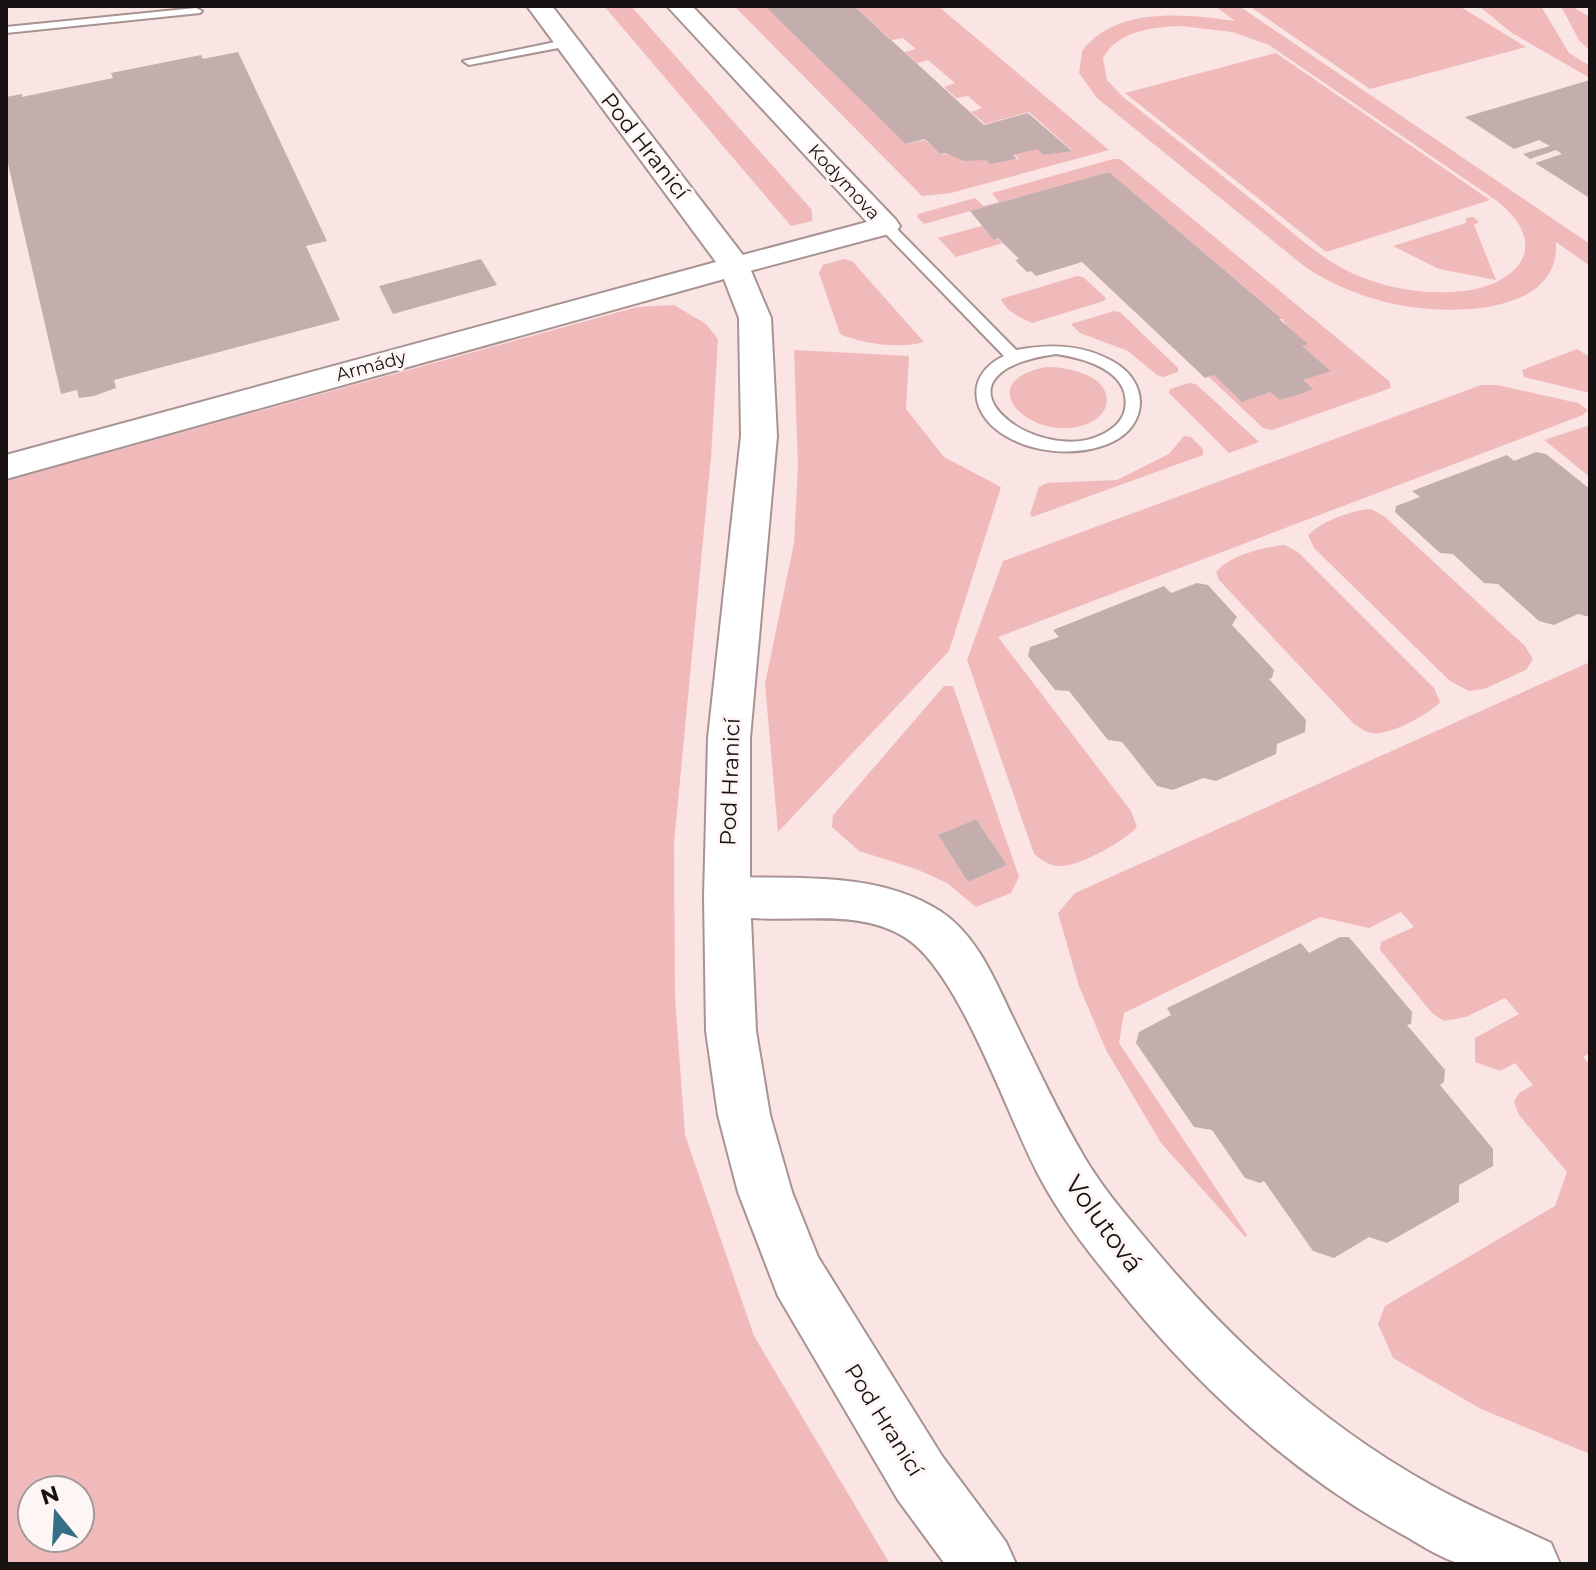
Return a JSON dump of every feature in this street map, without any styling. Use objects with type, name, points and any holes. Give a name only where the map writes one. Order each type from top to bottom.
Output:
[{"type":"street","name":"Pod Hranicí","points":[[539,6],[735,266],[755,318],[759,436],[729,738],[727,896],[731,1031],[744,1115],[765,1192],[798,1276],[920,1478],[984,1564]]},
{"type":"street","name":"Kodymova","points":[[679,6],[886,226]]},
{"type":"street","points":[[735,266],[886,226]]},
{"type":"street","name":"Armády","points":[[6,467],[735,266]]},
{"type":"street","name":"Volutová","points":[[727,896],[844,902],[885,908],[923,925],[953,953],[974,986],[1078,1196],[1177,1318],[1273,1412],[1334,1457],[1395,1497],[1461,1533],[1530,1564]]},
{"type":"lane","points":[[6,30],[196,11]]},
{"type":"lane","points":[[469,61],[565,44]]},
{"type":"lane","name":"Kodymova","points":[[886,226],[1012,355]]},
{"type":"lane","points":[[1056,349],[1100,360],[1129,385],[1134,401],[1132,416],[1122,429],[1106,439],[1082,446],[1054,446],[1016,434],[989,414],[981,397],[983,380],[994,366],[1012,355],[1056,349]]},
{"type":"shaded area","points":[[604,6],[631,6],[812,210],[812,221],[791,226]]},
{"type":"shaded area","points":[[734,6],[766,6],[907,144],[925,140],[940,154],[991,163],[1019,159],[1013,153],[1035,147],[1045,155],[1072,150],[1029,112],[985,124],[971,112],[982,108],[968,96],[956,98],[944,87],[955,83],[928,60],[917,63],[905,52],[916,49],[903,38],[892,40],[854,6],[938,6],[1109,150],[951,193],[922,196]]},
{"type":"shaded area","points":[[1215,6],[1239,6],[1590,244],[1590,266],[1556,242],[1552,267],[1539,286],[1519,298],[1493,306],[1465,309],[1411,307],[1355,293],[1304,266],[1097,98],[1079,73],[1082,51],[1113,26],[1153,16],[1195,16],[1235,21]],"holes":[[[1181,26],[1232,32],[1269,45],[1497,201],[1515,219],[1524,235],[1525,250],[1519,264],[1492,284],[1451,292],[1402,289],[1356,275],[1309,246],[1123,97],[1107,80],[1103,58],[1117,42],[1137,32]]]},
{"type":"shaded area","points":[[1249,6],[1459,6],[1526,47],[1370,89]]},
{"type":"shaded area","points":[[1479,6],[1541,6],[1569,53],[1590,66],[1590,78],[1512,33]]},
{"type":"shaded area","points":[[1561,6],[1571,6],[1590,17],[1590,51],[1579,40]]},
{"type":"shaded area","points":[[1276,53],[1490,200],[1326,252],[1125,93]]},
{"type":"shaded area","points":[[1120,159],[1389,381],[1391,388],[1272,430],[1263,428],[1209,377],[1214,375],[1242,401],[1270,392],[1281,400],[1312,389],[1303,380],[1330,370],[1302,346],[1281,318],[1109,172],[924,224],[917,217],[918,214],[975,198],[983,206],[999,202],[992,193]]},
{"type":"shaded area","points":[[1473,217],[1479,222],[1474,225],[1496,280],[1439,269],[1393,246],[1466,223],[1466,218]]},
{"type":"shaded area","points":[[987,227],[984,229],[1003,243],[956,257],[938,238]]},
{"type":"shaded area","points":[[843,259],[852,261],[924,342],[882,344],[840,334],[819,273],[823,265]]},
{"type":"shaded area","points":[[1077,276],[1083,277],[1106,298],[1104,301],[1032,323],[1010,311],[1001,299]]},
{"type":"shaded area","points":[[674,305],[706,324],[718,339],[711,457],[674,843],[675,997],[685,1135],[754,1336],[890,1564],[6,1564],[6,481],[637,307]]},
{"type":"shaded area","points":[[1120,312],[1178,368],[1178,372],[1163,377],[1157,375],[1128,351],[1080,333],[1071,324]]},
{"type":"shaded area","points":[[1577,349],[1590,357],[1590,393],[1524,377],[1522,370]]},
{"type":"shaded area","points":[[794,350],[909,356],[906,409],[944,457],[1001,487],[949,651],[778,832],[765,684],[794,543],[798,466]]},
{"type":"shaded area","points":[[1047,367],[1076,371],[1096,380],[1106,395],[1105,410],[1084,425],[1064,428],[1045,426],[1028,418],[1016,408],[1010,396],[1012,384],[1024,374]]},
{"type":"shaded area","points":[[1196,384],[1259,442],[1229,453],[1169,393],[1170,389]]},
{"type":"shaded area","points":[[1481,385],[1497,385],[1578,403],[1588,410],[1583,415],[998,637],[1131,811],[1137,827],[1123,839],[1071,865],[1051,864],[1034,854],[967,660],[1003,561]]},
{"type":"shaded area","points":[[1590,425],[1590,477],[1544,440]]},
{"type":"shaded area","points":[[1184,436],[1191,437],[1203,449],[1203,455],[1032,517],[1030,514],[1039,487],[1047,483],[1117,480],[1169,454]]},
{"type":"shaded area","points":[[1371,509],[1385,517],[1525,646],[1533,659],[1526,670],[1484,689],[1469,691],[1450,681],[1314,548],[1308,535],[1321,525],[1338,517]]},
{"type":"shaded area","points":[[1285,545],[1298,552],[1434,688],[1440,702],[1435,707],[1387,732],[1364,730],[1354,724],[1219,580],[1216,572],[1230,561],[1257,550]]},
{"type":"shaded area","points":[[1590,662],[1590,1053],[1583,1057],[1590,1065],[1590,1454],[1481,1409],[1393,1358],[1378,1324],[1385,1306],[1555,1206],[1567,1172],[1519,1115],[1514,1102],[1519,1093],[1533,1085],[1515,1063],[1500,1071],[1475,1062],[1475,1038],[1519,1014],[1505,998],[1466,1017],[1444,1021],[1432,1013],[1380,950],[1381,942],[1414,927],[1401,912],[1369,928],[1320,917],[1124,1013],[1119,1043],[1247,1235],[1245,1237],[1161,1143],[1106,1050],[1079,986],[1058,913],[1075,893]]},
{"type":"shaded area","points":[[944,686],[953,686],[1019,877],[1011,893],[976,907],[947,883],[916,869],[859,851],[832,827],[833,815]],"holes":[[[976,819],[1007,865],[968,882],[938,835]]]},
{"type":"building","points":[[765,6],[854,6],[984,125],[1028,113],[1072,151],[1044,155],[1037,149],[1013,155],[1017,159],[990,164],[987,160],[964,161],[940,154],[925,139],[906,144]]},
{"type":"building","points":[[238,52],[327,241],[306,246],[340,320],[114,380],[116,388],[94,396],[79,398],[77,390],[61,394],[6,155],[6,97],[22,94],[22,97],[113,78],[111,73],[201,55],[203,59]]},
{"type":"building","points":[[1590,80],[1588,197],[1535,163],[1562,154],[1556,150],[1530,159],[1523,154],[1550,146],[1539,140],[1514,149],[1465,117]]},
{"type":"building","points":[[1109,172],[1282,319],[1279,319],[1308,344],[1302,346],[1331,371],[1303,380],[1313,389],[1297,395],[1280,400],[1270,392],[1242,402],[1214,375],[1205,378],[1082,262],[1036,276],[1031,271],[1027,272],[1015,260],[1019,259],[998,238],[994,240],[970,211]]},
{"type":"building","points":[[481,259],[497,285],[393,314],[379,286]]},
{"type":"building","points":[[1536,452],[1546,454],[1590,489],[1590,617],[1578,614],[1554,625],[1539,621],[1498,584],[1484,583],[1453,554],[1440,553],[1395,512],[1396,506],[1420,497],[1412,491],[1507,455],[1514,461]]},
{"type":"building","points":[[1197,583],[1208,585],[1237,617],[1232,625],[1274,670],[1269,679],[1306,720],[1305,732],[1277,744],[1276,754],[1216,781],[1203,778],[1173,790],[1157,786],[1122,742],[1108,740],[1069,691],[1055,690],[1028,656],[1030,647],[1059,637],[1053,630],[1164,586],[1171,593]]},
{"type":"building","points":[[976,819],[1007,865],[968,882],[938,835]]},
{"type":"building","points":[[1340,937],[1349,937],[1412,1012],[1411,1024],[1407,1025],[1445,1070],[1444,1082],[1440,1085],[1493,1149],[1493,1166],[1459,1185],[1459,1202],[1387,1243],[1369,1237],[1334,1258],[1313,1251],[1264,1181],[1260,1183],[1245,1178],[1212,1130],[1194,1127],[1136,1043],[1139,1032],[1171,1015],[1167,1008],[1301,943],[1309,953]]}]
